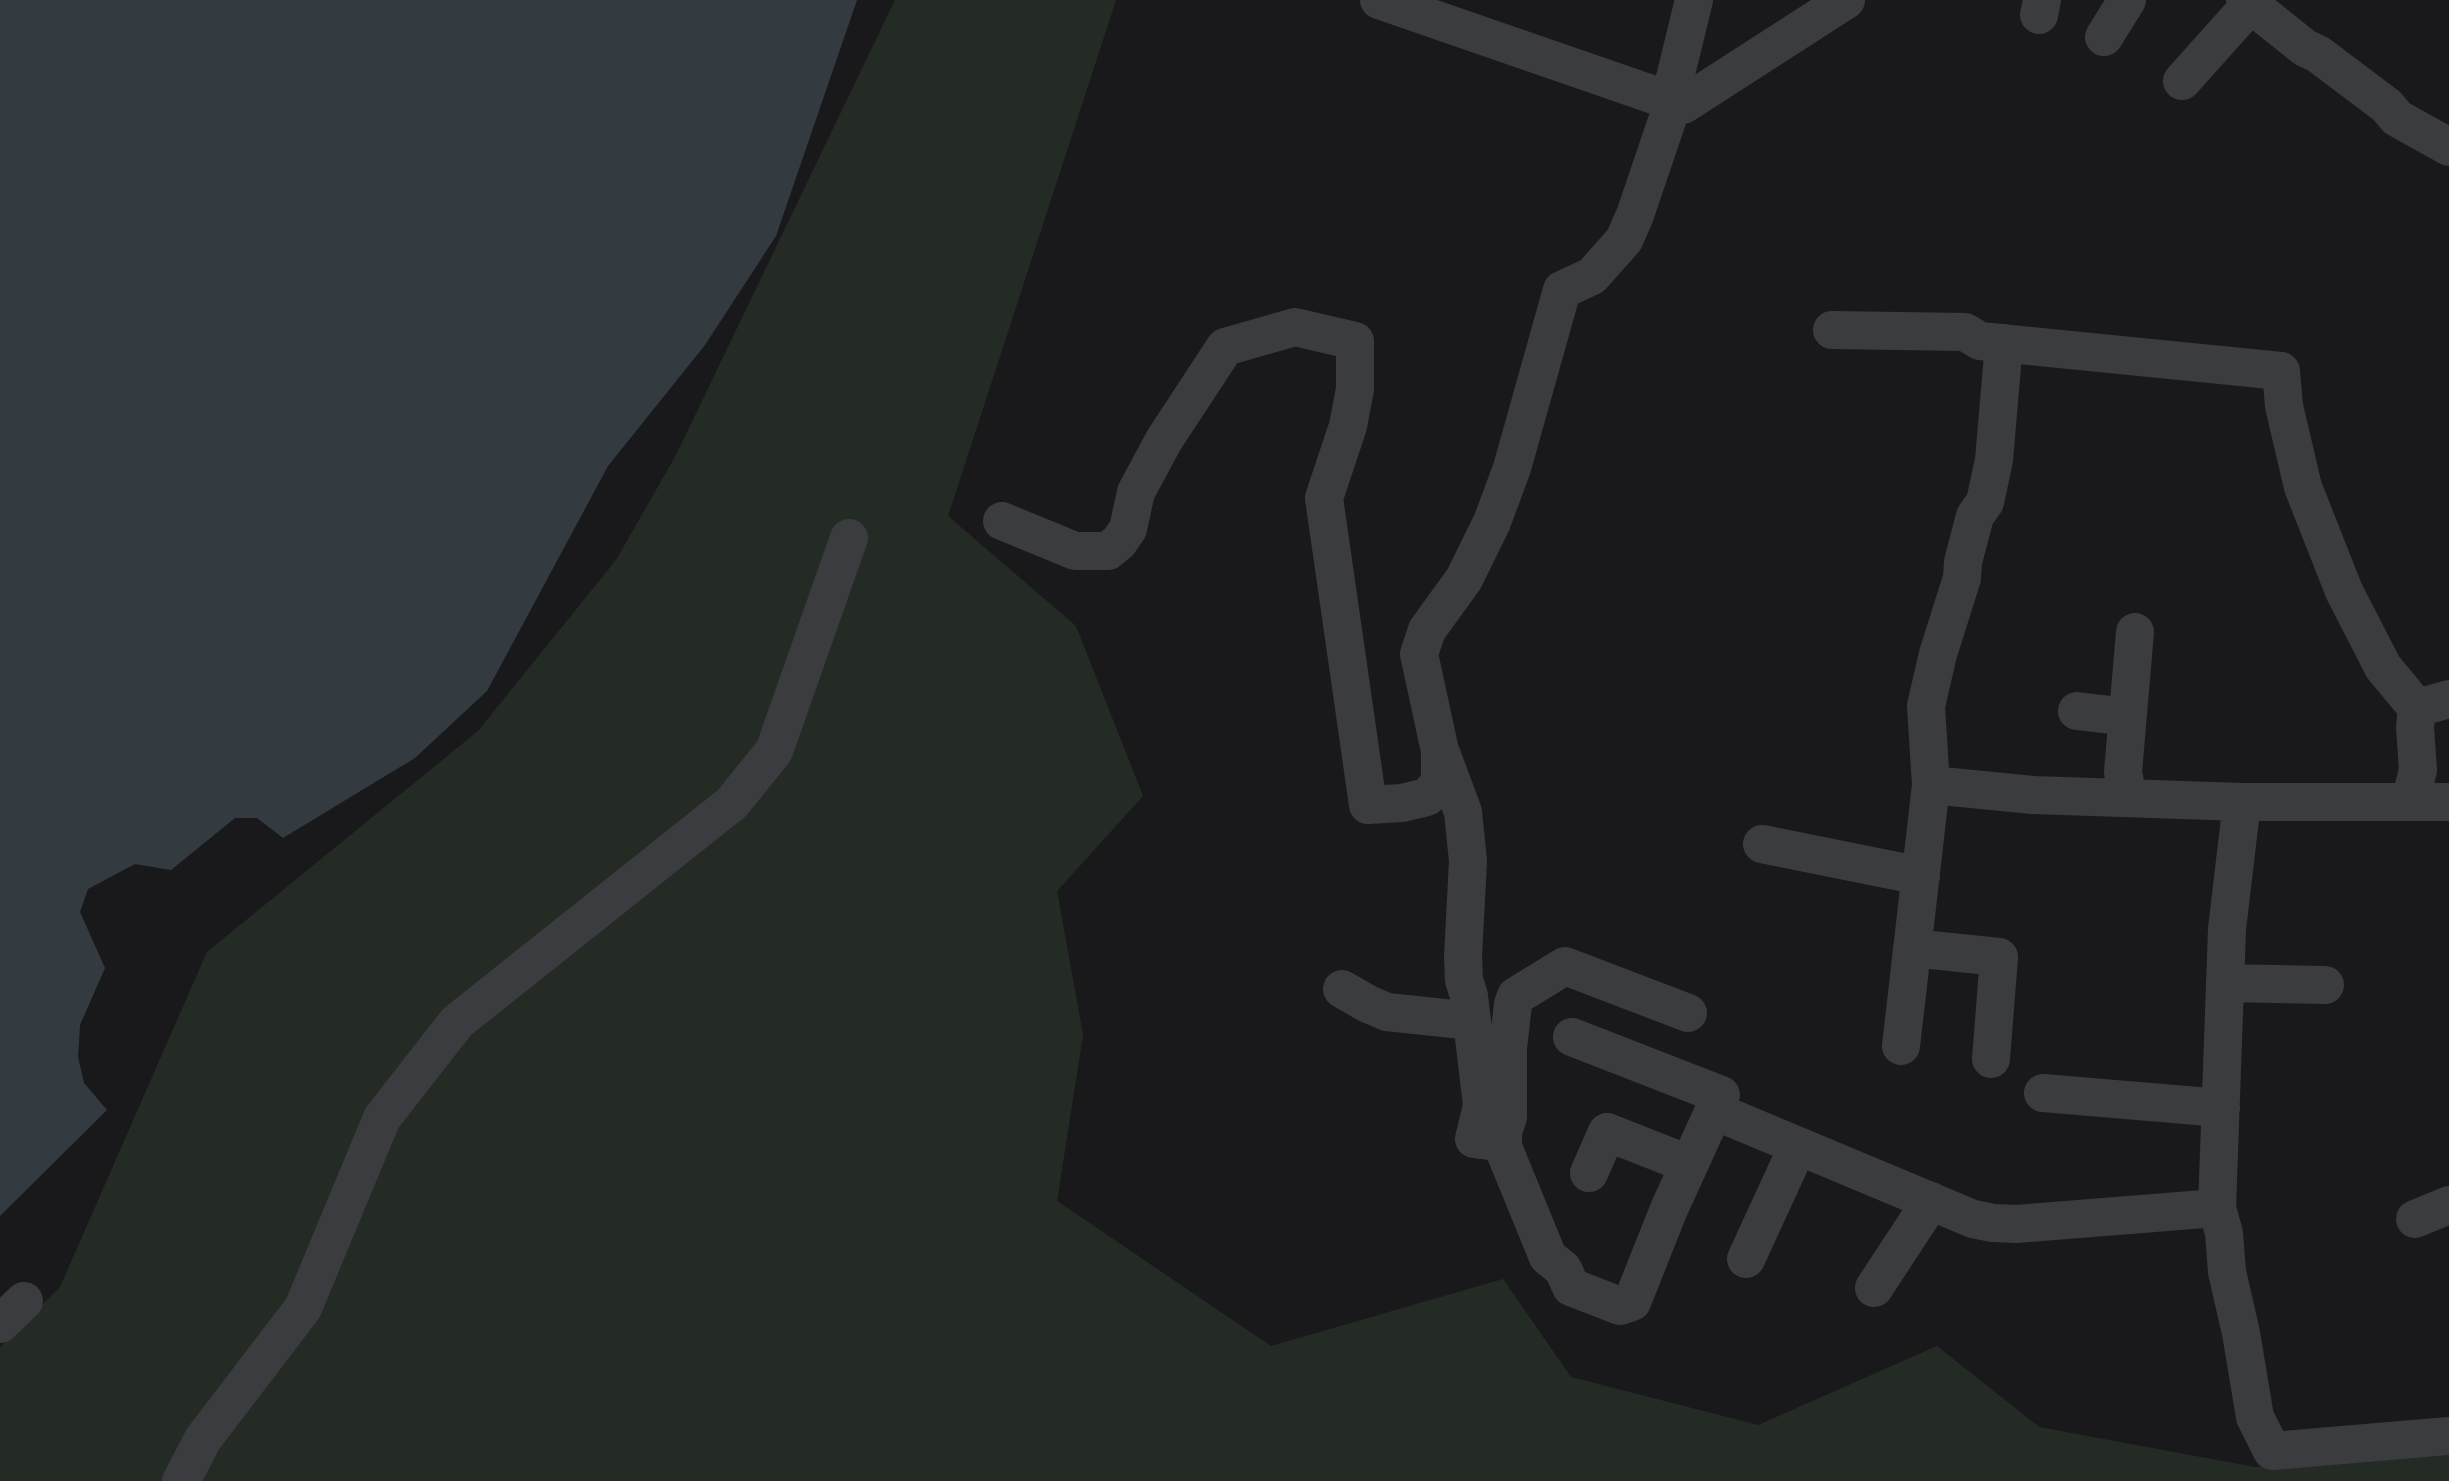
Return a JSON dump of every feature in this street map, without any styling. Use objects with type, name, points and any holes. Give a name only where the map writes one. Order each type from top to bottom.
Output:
[{"type":"street","points":[[1379,0],[1683,105],[1846,0]]},
{"type":"street","points":[[1488,1139],[1469,996],[1464,980],[1468,861],[1463,812],[1440,751],[1419,654],[1427,630],[1464,579],[1492,522],[1512,468],[1562,290],[1592,276],[1624,240],[1635,215],[1673,103],[1674,82],[1694,0]]},
{"type":"street","points":[[2104,37],[2127,0]]},
{"type":"street","points":[[2182,81],[2248,2],[2305,48],[2318,54],[2387,106],[2397,118],[2449,147]]},
{"type":"street","points":[[1002,522],[1075,551],[1108,551],[1128,528],[1136,492],[1164,440],[1225,347],[1296,327],[1355,341],[1355,389],[1348,426],[1324,498],[1368,805],[1402,803],[1427,797],[1440,783],[1440,751]]},
{"type":"street","points":[[1832,330],[1965,332],[1980,341],[2281,371],[2284,406],[2303,487],[2344,591],[2383,667],[2433,703],[2415,727],[2418,770],[2410,802]]},
{"type":"street","points":[[1901,1046],[1931,785],[1926,706],[1938,654],[1962,578],[1963,562],[1975,516],[1985,502],[1994,460],[2004,343]]},
{"type":"street","points":[[181,1481],[204,1439],[303,1308],[382,1118],[457,1022],[733,803],[774,751],[849,538]]},
{"type":"street","points":[[2128,798],[2123,772],[2135,632]]},
{"type":"street","points":[[2077,711],[2127,717]]},
{"type":"street","points":[[1931,785],[2033,796],[2242,802],[2449,802]]},
{"type":"street","points":[[2242,802],[2227,929],[2217,1208],[2224,1233],[2227,1272],[2241,1333],[2255,1417],[2272,1451],[2449,1436]]},
{"type":"street","points":[[1762,844],[1920,876]]},
{"type":"street","points":[[1912,948],[1999,957],[1991,1059]]},
{"type":"street","points":[[1488,1139],[1508,1117],[1508,1048],[1516,996],[1565,966],[1688,1013]]},
{"type":"street","points":[[2225,983],[2325,985]]},
{"type":"street","points":[[1342,989],[1387,1012],[1472,1021]]},
{"type":"street","points":[[1488,1139],[1503,1147],[1548,1257],[1563,1269],[1571,1287],[1611,1304],[1620,1306],[1632,1302],[1688,1164],[1721,1095],[1572,1037]]},
{"type":"street","points":[[2042,1094],[2221,1108]]},
{"type":"street","points":[[1713,1115],[1729,1118],[1973,1219],[1993,1223],[2015,1224],[2217,1208]]},
{"type":"street","points":[[1589,1173],[1607,1132],[1688,1164]]},
{"type":"street","points":[[1746,1259],[1798,1146]]},
{"type":"street","points":[[1874,1288],[1931,1201]]},
{"type":"shaded area","points":[[0,0],[857,0],[776,236],[705,345],[608,466],[487,691],[415,758],[283,838],[257,818],[235,818],[171,870],[135,864],[88,889],[80,912],[105,968],[80,1025],[78,1057],[84,1083],[107,1110],[0,1216]]},
{"type":"shaded area","points":[[895,0],[1116,0],[948,516],[1076,626],[1143,796],[1057,891],[1083,1035],[1057,1201],[1271,1346],[1503,1279],[1571,1377],[1758,1425],[1937,1346],[2039,1427],[2255,1467],[2449,1452],[2449,1481],[0,1481],[0,1347],[60,1287],[207,952],[478,731],[616,560],[676,455]]}]
